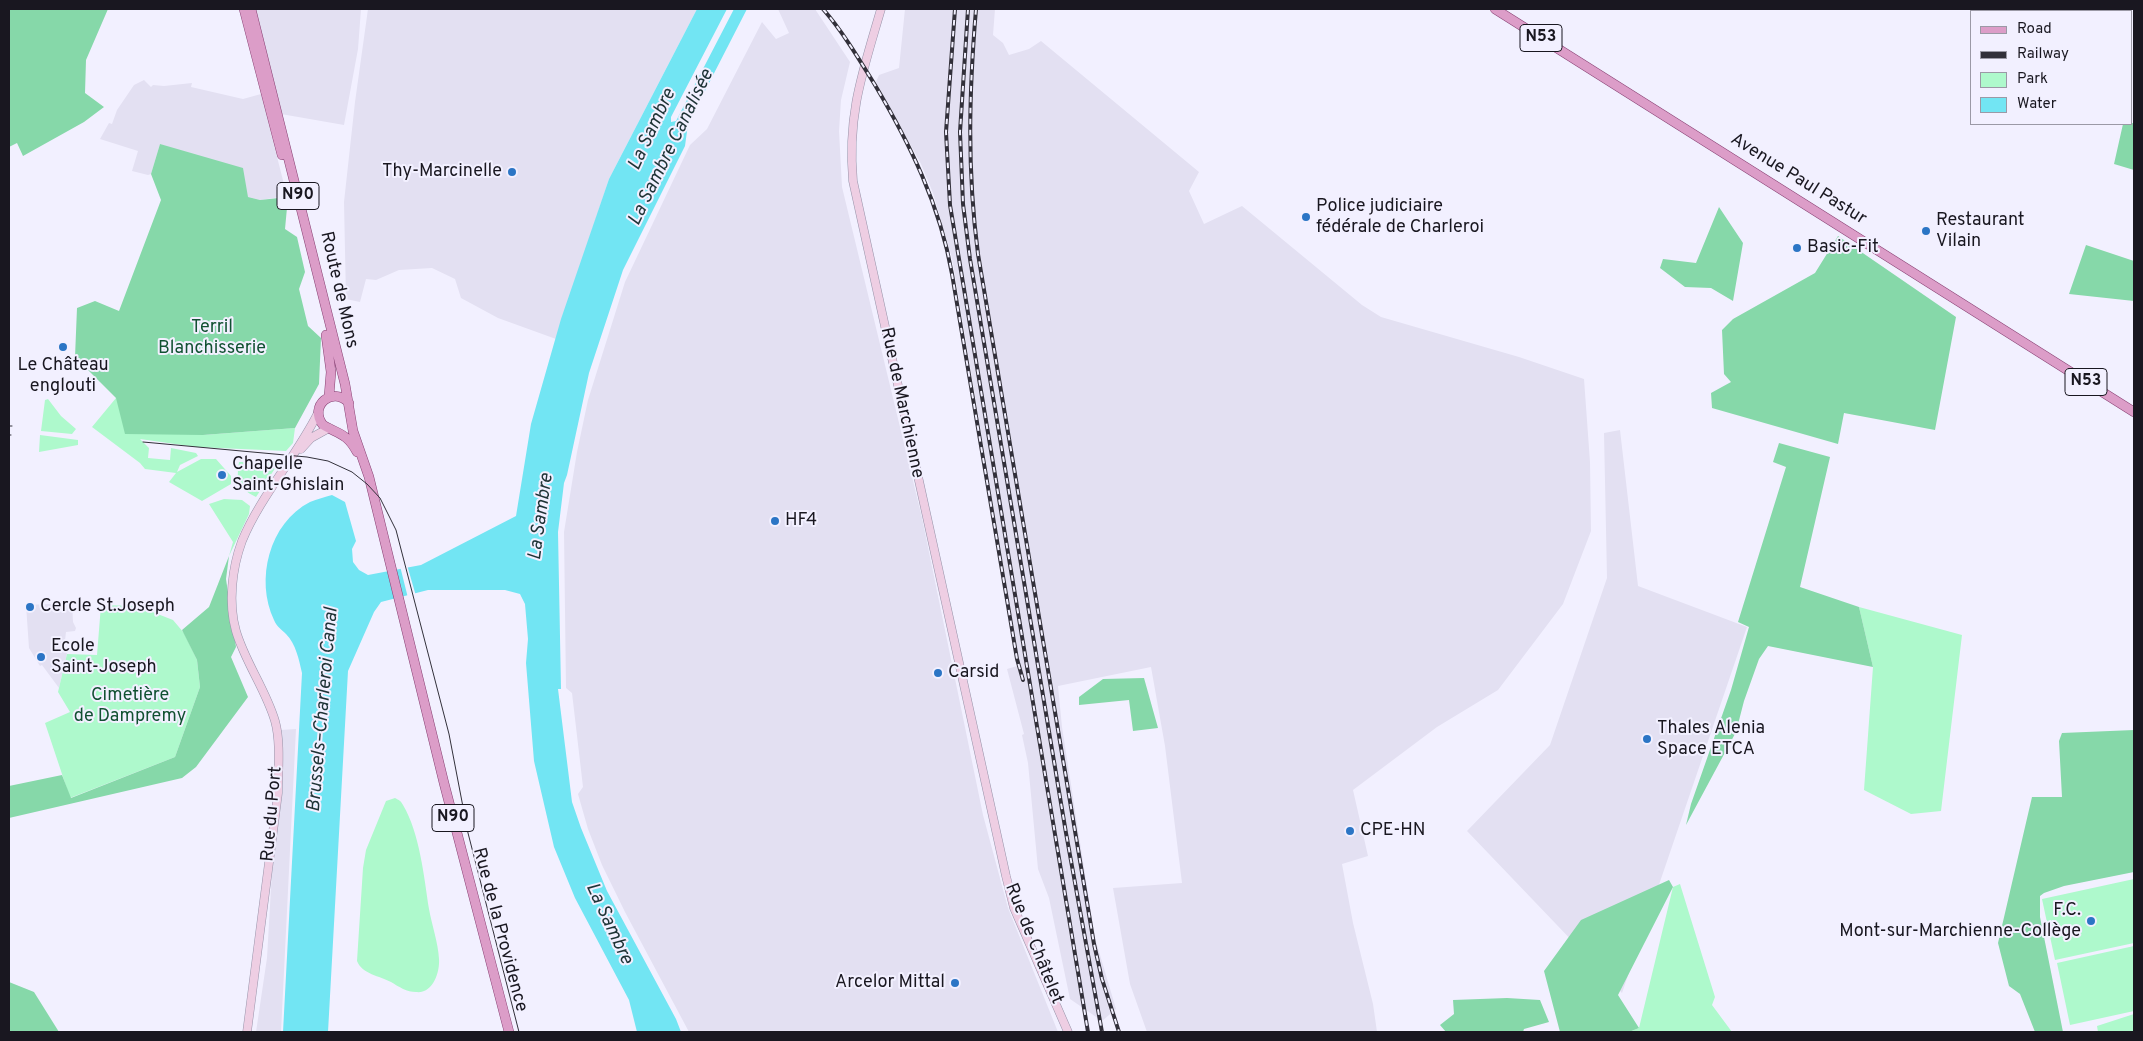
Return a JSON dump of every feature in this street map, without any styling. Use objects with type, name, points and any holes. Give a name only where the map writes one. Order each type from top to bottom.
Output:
[{"type":"main road","name":"Route de Mons","points":[[244,9],[323,318],[331,372],[329,396],[322,400],[318,407],[318,414],[320,421],[354,445],[369,477]]},
{"type":"main road","name":"Route de Mons","points":[[251,9],[351,411],[350,418],[369,477],[399,604]]},
{"type":"main road","name":"Rue de Marchienne","points":[[881,9],[854,104],[852,129],[853,180],[988,797]]},
{"type":"main road","name":"Avenue Paul Pastur","points":[[1495,9],[2134,412]]},
{"type":"main road","points":[[329,396],[342,397],[349,403]]},
{"type":"main road","name":"Rue du Port","points":[[247,1032],[278,793],[276,724],[236,630],[233,610],[235,566],[242,541],[259,508],[318,414]]},
{"type":"main road","points":[[332,429],[344,426],[350,418]]},
{"type":"main road","name":"Rue du Port","points":[[287,466],[311,438],[332,429]]},
{"type":"main road","name":"Rue de la Providence","points":[[399,604],[509,1032]]},
{"type":"main road","name":"Rue de Châtelet","points":[[988,797],[1014,908],[1068,1032]]},
{"type":"shaded area","points":[[254,9],[361,9],[358,49],[344,125],[281,114]]},
{"type":"shaded area","name":"Thy-Marcinelle","points":[[368,9],[697,9],[609,179],[556,339],[498,318],[461,298],[455,279],[432,268],[399,270],[376,280],[366,279],[360,302],[346,299],[344,202]]},
{"type":"shaded area","points":[[778,9],[815,9],[850,62],[841,100],[839,131],[842,187],[922,518],[983,815],[1008,908],[1058,1032],[689,1032],[602,865],[588,829],[578,794],[583,787],[572,693],[566,688],[564,532],[577,452],[588,400],[625,282],[690,145],[707,129],[762,22],[776,39],[789,33]]},
{"type":"shaded area","points":[[905,9],[995,9],[993,35],[1003,43],[1009,55],[1029,49],[1041,41],[1199,172],[1189,191],[1204,224],[1242,206],[1362,305],[1381,317],[1519,357],[1584,379],[1590,462],[1591,531],[1563,604],[1498,690],[1437,727],[1353,790],[1368,856],[1342,864],[1353,923],[1373,1004],[1377,1032],[1147,1032],[1130,984],[1113,888],[1182,883],[1165,746],[1151,667],[1058,686],[1062,727],[1095,938],[1116,1009],[1102,1021],[1070,999],[1049,898],[1038,869],[1028,763],[1022,735],[1024,734],[1007,669],[1017,666],[1023,683],[952,258],[933,193],[921,164],[876,82],[879,75],[899,68]]},
{"type":"shaded area","points":[[144,80],[151,87],[153,85],[164,86],[192,83],[191,87],[243,99],[261,94],[287,196],[260,200],[248,197],[160,144],[151,174],[132,171],[138,151],[100,139],[109,123],[112,124],[117,110],[134,85]]},
{"type":"shaded area","name":"Thales Alenia Space ETCA","points":[[1620,430],[1638,586],[1747,627],[1622,993],[1467,831],[1550,745],[1607,578],[1604,433]]},
{"type":"shaded area","points":[[72,603],[73,622],[76,628],[75,631],[66,632],[64,649],[67,654],[59,688],[42,665],[40,666],[29,648],[26,605]]},
{"type":"shaded area","points":[[296,729],[281,1032],[256,1032],[267,958],[280,730]]},
{"type":"green space","points":[[9,9],[108,9],[86,60],[85,93],[104,107],[84,122],[23,156],[17,143],[9,147]]},
{"type":"green space","points":[[2133,123],[2134,170],[2114,164],[2123,125],[2133,125]]},
{"type":"green space","name":"Terril Blanchisserie","points":[[160,144],[243,168],[248,197],[260,200],[288,197],[285,229],[297,237],[305,272],[299,289],[308,326],[321,338],[319,384],[295,428],[203,435],[125,434],[116,398],[75,357],[77,308],[95,301],[119,311],[161,200],[151,174]]},
{"type":"green space","points":[[1719,207],[1743,243],[1733,301],[1711,288],[1685,287],[1660,268],[1663,259],[1696,263]]},
{"type":"green space","points":[[1838,236],[1956,317],[1935,430],[1844,413],[1838,444],[1712,408],[1711,393],[1731,382],[1724,374],[1722,330],[1733,319],[1815,273]]},
{"type":"green space","points":[[2086,245],[2134,261],[2134,301],[2069,294]]},
{"type":"green space","points":[[116,398],[203,435],[295,428],[293,443],[286,451],[196,447],[140,439],[149,448],[148,458],[170,460],[171,448],[196,453],[198,456],[180,465],[177,472],[201,459],[216,459],[231,476],[231,484],[202,501],[169,482],[176,473],[145,469],[140,463],[92,427]]},
{"type":"green space","points":[[48,399],[61,416],[76,429],[72,434],[41,431],[45,400]]},
{"type":"green space","points":[[40,435],[78,440],[78,445],[39,452]]},
{"type":"green space","points":[[1779,443],[1830,457],[1800,587],[1859,607],[1873,667],[1768,646],[1759,659],[1744,701],[1736,732],[1686,825],[1691,804],[1731,690],[1749,627],[1738,622],[1786,467],[1773,462]]},
{"type":"green space","points":[[280,461],[256,497],[242,487],[238,479],[239,462]]},
{"type":"green space","points":[[224,499],[242,500],[250,506],[249,514],[229,556],[233,542],[209,504]]},
{"type":"green space","points":[[229,556],[226,579],[236,647],[231,657],[248,697],[196,767],[182,778],[9,818],[9,786],[62,775],[71,798],[175,757],[200,687],[197,660],[182,630],[209,607]]},
{"type":"green space","name":"Cimetière de Dampremy","points":[[101,605],[137,606],[173,620],[184,633],[197,660],[200,687],[175,757],[70,798],[45,723],[70,712],[58,692],[67,654],[97,655]]},
{"type":"green space","points":[[1859,607],[1962,635],[1941,811],[1911,814],[1864,790],[1873,667]]},
{"type":"green space","points":[[1144,678],[1158,728],[1133,731],[1129,700],[1079,705],[1079,697],[1103,679]]},
{"type":"green space","points":[[2134,730],[2134,872],[2064,886],[2040,896],[2040,917],[2063,1032],[2035,1032],[2020,994],[2009,986],[1998,943],[2032,797],[2062,797],[2059,741],[2062,733]]},
{"type":"green space","points":[[395,798],[403,805],[414,829],[438,953],[437,976],[431,986],[422,992],[406,990],[372,974],[363,969],[357,961],[363,868],[366,850],[386,801]]},
{"type":"green space","name":"F.C. Mont-sur-Marchienne-Collège","points":[[2134,879],[2134,943],[2055,960],[2042,899]]},
{"type":"green space","points":[[1669,880],[1673,887],[1618,995],[1639,1028],[1629,1032],[1560,1032],[1544,971],[1581,920]]},
{"type":"green space","points":[[1680,884],[1715,997],[1712,1005],[1732,1032],[1629,1032],[1639,1028],[1673,887]]},
{"type":"green space","name":"F.C. Mont-sur-Marchienne-Collège","points":[[2134,946],[2134,1011],[2070,1025],[2057,963]]},
{"type":"green space","points":[[9,982],[34,992],[59,1032],[9,1032]]},
{"type":"green space","points":[[1507,998],[1540,1000],[1549,1022],[1524,1029],[1523,1032],[1446,1032],[1440,1025],[1454,1014],[1453,1000]]},
{"type":"green space","points":[[2134,1014],[2134,1031],[2098,1032],[2097,1026]]},
{"type":"water","points":[[697,9],[727,9],[671,117],[671,122],[676,121],[734,9],[747,9],[688,124],[685,146],[623,270],[589,373],[564,483],[558,532],[561,689],[558,689],[572,802],[607,891],[676,1019],[681,1032],[637,1032],[629,1000],[575,898],[554,847],[534,761],[526,663],[528,639],[525,604],[520,594],[505,590],[428,590],[381,602],[374,612],[348,671],[328,1032],[283,1032],[302,673],[295,647],[275,622],[268,604],[266,571],[276,538],[284,524],[296,511],[310,502],[332,495],[345,502],[356,541],[352,549],[353,562],[359,570],[368,575],[421,565],[516,516],[531,424],[561,319],[609,179]]},
{"type":"pier","points":[[407,565],[416,596],[408,598],[400,566]]},
{"type":"tram line","points":[[143,442],[307,457],[328,461],[352,472],[380,498],[396,530],[449,734],[468,833],[519,1032]]},
{"type":"railway","points":[[823,9],[857,56],[900,130],[932,199],[940,224],[952,274],[1017,659],[1023,680]]},
{"type":"railway","points":[[955,9],[946,132],[950,205],[1088,1032]]},
{"type":"railway","points":[[968,9],[960,132],[963,204],[970,259],[1066,833],[1102,1032]]},
{"type":"railway","points":[[976,9],[970,131],[974,223],[978,254],[1094,944],[1102,979],[1119,1032]]},
{"type":"place","name":"Thy-Marcinelle","points":[[512,172]]},
{"type":"place","name":"Police judiciaire fédérale de Charleroi","points":[[1306,217]]},
{"type":"place","name":"Restaurant Vilain","points":[[1926,231]]},
{"type":"place","name":"Basic-Fit","points":[[1797,248]]},
{"type":"place","name":"Le Château englouti","points":[[63,347]]},
{"type":"place","name":"Chapelle Saint-Ghislain","points":[[222,475]]},
{"type":"place","name":"HF4","points":[[775,521]]},
{"type":"place","name":"Cercle St.Joseph","points":[[30,607]]},
{"type":"place","name":"Ecole Saint-Joseph","points":[[41,657]]},
{"type":"place","name":"Carsid","points":[[938,673]]},
{"type":"place","name":"Thales Alenia Space ETCA","points":[[1647,739]]},
{"type":"place","name":"CPE-HN","points":[[1350,831]]},
{"type":"place","name":"F.C. Mont-sur-Marchienne-Collège","points":[[2091,921]]},
{"type":"place","name":"Arcelor Mittal","points":[[955,983]]},
{"type":"water label","name":"La Sambre","points":[[653,130]]},
{"type":"water label","name":"La Sambre Canalisée","points":[[672,148]]},
{"type":"water label","name":"La Sambre","points":[[542,517]]},
{"type":"water label","name":"Brussels–Charleroi Canal","points":[[324,710]]},
{"type":"water label","name":"La Sambre","points":[[608,924]]}]
